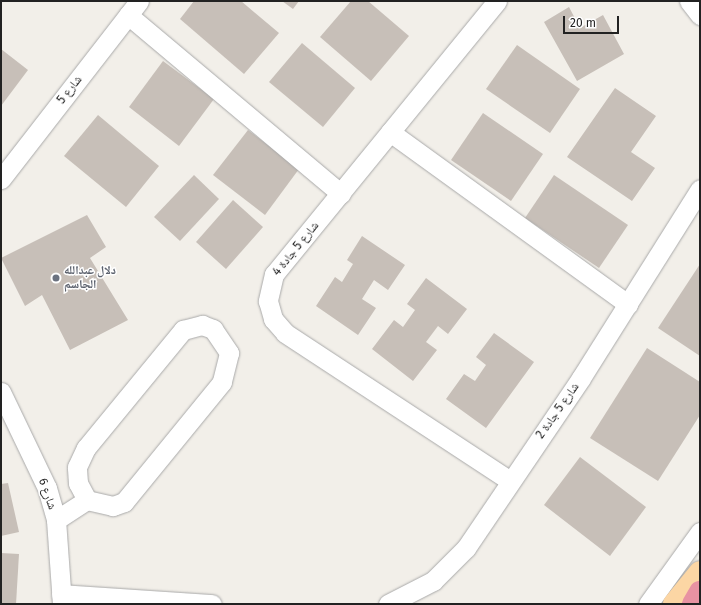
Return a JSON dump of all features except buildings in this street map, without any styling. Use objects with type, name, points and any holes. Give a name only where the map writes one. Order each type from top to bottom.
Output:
[{"type":"highway","points":[[693,604],[700,592]]},
{"type":"main road","points":[[674,604],[700,572]]},
{"type":"street","name":"شارع 5 جادة 4","points":[[497,1],[341,194],[274,274],[268,292],[273,319],[284,333],[509,480]]},
{"type":"street","points":[[689,1],[700,15]]},
{"type":"street","points":[[134,8],[341,194]]},
{"type":"street","name":"شارع 5","points":[[3,171],[134,8]]},
{"type":"street","points":[[390,132],[628,304]]},
{"type":"street","name":"شارع 5 جادة 2","points":[[388,604],[416,591],[448,568],[466,548],[509,480],[628,304],[700,189]]},
{"type":"street","points":[[56,520],[68,509],[87,500],[113,506],[124,502],[222,382],[229,353],[213,329],[202,325],[183,330],[86,448],[77,467],[78,483],[87,500]]},
{"type":"street","name":"شارع 6","points":[[1,392],[47,488],[56,520],[62,599]]},
{"type":"street","points":[[47,488],[78,483]]},
{"type":"street","points":[[648,604],[700,532]]},
{"type":"street","points":[[62,599],[212,604]]},
{"type":"place","name":"دلال عبدالله الجاسم","points":[[56,278]]}]
